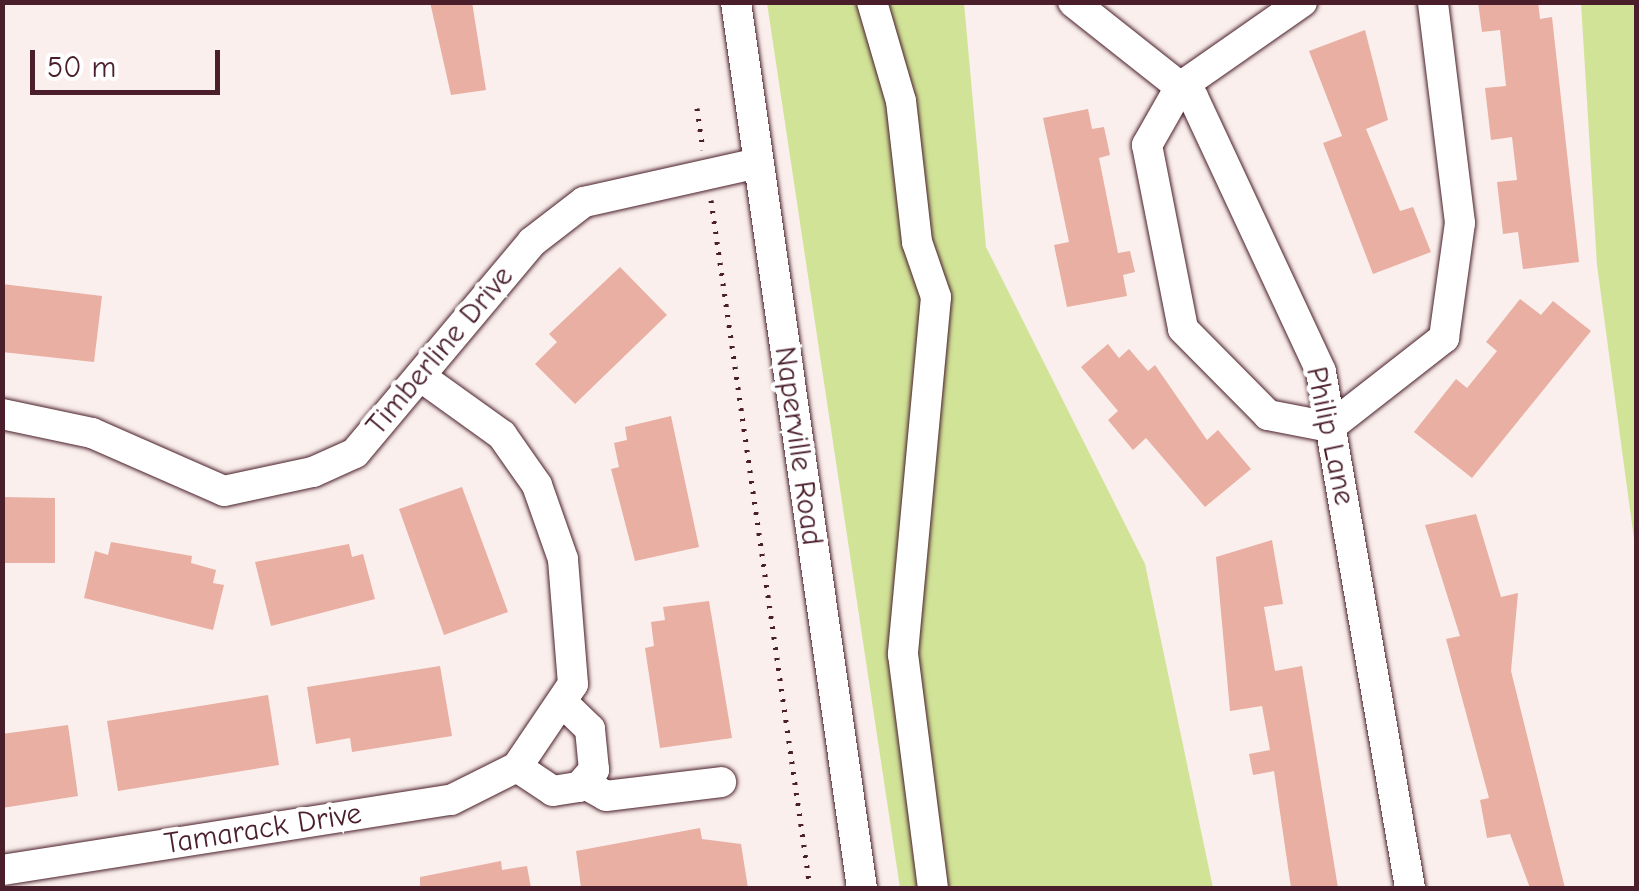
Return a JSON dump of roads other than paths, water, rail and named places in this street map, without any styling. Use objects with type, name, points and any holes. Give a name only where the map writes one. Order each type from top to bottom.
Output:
[{"type":"street","name":"Naperville Road","points":[[736,2],[862,888]]},
{"type":"street","points":[[872,2],[936,297],[904,654],[933,888]]},
{"type":"street","name":"Philip Lane","points":[[1073,2],[1180,87],[1257,219],[1320,372],[1410,888]]},
{"type":"street","points":[[1302,2],[1180,87],[1147,145],[1183,329],[1268,415],[1330,426],[1444,338],[1460,222],[1433,2]]},
{"type":"street","name":"Timberline Drive","points":[[2,414],[92,433],[224,491],[355,453],[532,242],[584,202],[706,170],[758,163]]},
{"type":"street","name":"Tamarack Drive","points":[[2,870],[451,800],[517,767],[573,684],[563,559],[537,485],[502,435],[420,376]]},
{"type":"street","points":[[517,767],[552,791],[583,783],[594,770],[590,729],[562,703]]},
{"type":"street","points":[[583,783],[606,796],[721,782]]}]
